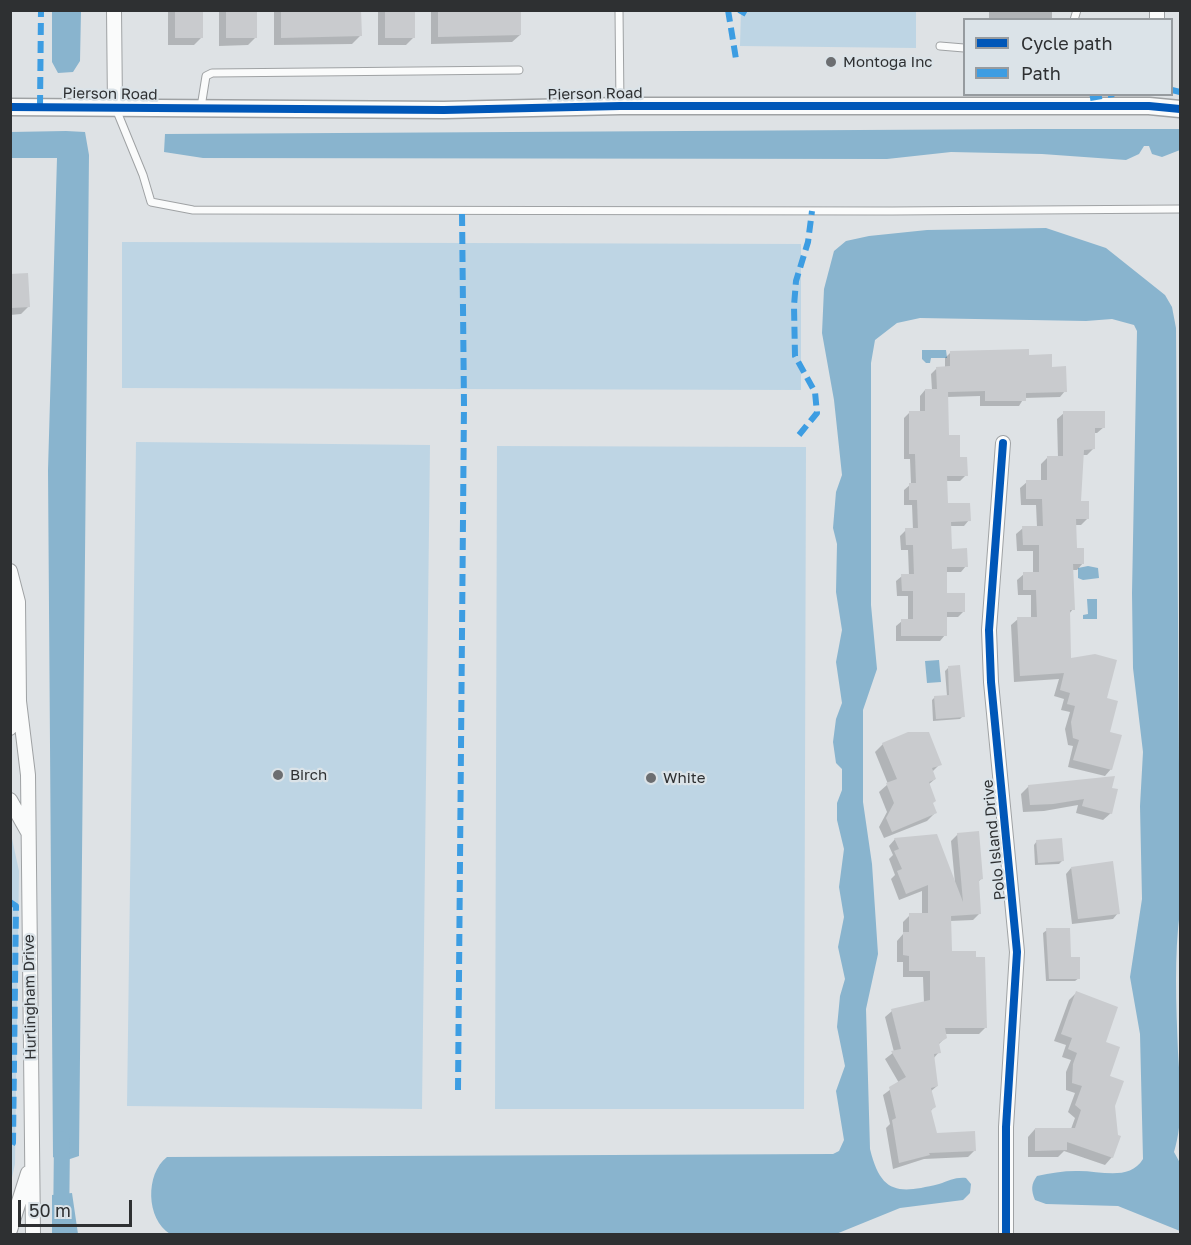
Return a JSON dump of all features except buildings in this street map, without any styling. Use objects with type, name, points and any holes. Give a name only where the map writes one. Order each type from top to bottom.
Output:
[{"type":"street","points":[[114,10],[115,107]]},
{"type":"street","name":"Pierson Road","points":[[10,107],[444,110],[1150,100],[1180,110]]},
{"type":"street","name":"Polo Island Drive","points":[[1003,443],[989,630],[991,682],[1017,952],[1006,1127],[1006,1234]]},
{"type":"street","name":"Hurlingham Drive","points":[[10,572],[18,608],[19,701],[28,775],[33,1234]]},
{"type":"street","name":"Hurlingham Drive","points":[[10,728],[19,701]]},
{"type":"street","name":"Hurlingham Drive","points":[[10,800],[28,834]]},
{"type":"street","name":"Hurlingham Drive","points":[[10,1230],[32,1159]]},
{"type":"lane","points":[[619,10],[620,106]]},
{"type":"lane","points":[[940,46],[963,48]]},
{"type":"lane","points":[[200,110],[206,76],[212,73],[519,70]]},
{"type":"lane","points":[[115,107],[143,175],[151,202],[193,210],[892,212],[1180,209]]},
{"type":"shaded area","points":[[741,11],[916,11],[916,48],[740,46]]},
{"type":"shaded area","points":[[122,242],[801,244],[801,390],[122,388]]},
{"type":"shaded area","name":"Birch","points":[[136,442],[430,445],[422,1109],[127,1106]]},
{"type":"shaded area","name":"White","points":[[497,446],[806,447],[804,1109],[495,1109]]},
{"type":"shaded area","points":[[11,834],[19,871],[15,1164],[11,1182]]},
{"type":"water","points":[[52,11],[81,11],[80,61],[73,72],[58,73],[52,62]]},
{"type":"water","points":[[1180,129],[1180,150],[1162,157],[1152,154],[1149,146],[1144,146],[1139,154],[1126,160],[1042,154],[951,152],[887,159],[203,158],[164,152],[165,134]]},
{"type":"water","points":[[10,132],[85,132],[89,155],[79,1156],[61,1162],[53,1157],[48,470],[57,158],[11,158]]},
{"type":"water","points":[[1046,228],[1106,248],[1165,295],[1172,307],[1176,328],[1180,910],[1176,981],[1181,1102],[1174,1152],[1180,1163],[1180,1231],[1118,1206],[1046,1204],[1035,1200],[1032,1190],[1037,1176],[1071,1171],[1122,1173],[1137,1166],[1143,1159],[1140,1034],[1130,977],[1142,899],[1140,806],[1143,752],[1133,668],[1132,593],[1137,331],[1134,325],[1112,319],[1086,321],[920,318],[897,323],[875,340],[871,363],[871,605],[877,669],[863,710],[863,802],[872,864],[878,954],[866,1009],[870,1149],[880,1175],[893,1187],[912,1189],[966,1178],[971,1184],[970,1193],[963,1200],[900,1208],[836,1234],[170,1234],[162,1227],[156,1218],[151,1196],[155,1174],[167,1157],[833,1154],[839,1151],[844,1140],[836,1091],[845,1066],[837,1027],[840,996],[845,979],[838,947],[844,917],[839,887],[844,849],[837,820],[837,803],[842,790],[842,769],[836,763],[833,742],[836,719],[842,703],[836,662],[842,630],[836,592],[837,544],[833,528],[836,492],[842,475],[834,400],[822,333],[824,289],[834,251],[846,241],[869,236],[927,230]]},
{"type":"water","points":[[922,350],[946,350],[947,358],[931,358],[930,363],[926,363],[922,359]]},
{"type":"water","points":[[1088,566],[1098,568],[1099,578],[1083,580],[1078,578],[1078,568]]},
{"type":"water","points":[[1087,599],[1097,599],[1097,619],[1083,619],[1083,615],[1088,614]]},
{"type":"water","points":[[939,660],[941,682],[927,683],[925,661]]},
{"type":"water","points":[[72,1193],[78,1234],[52,1234],[52,1195]]},
{"type":"waterway","points":[[61,1234],[62,1139]]},
{"type":"marked path","points":[[40,107],[41,10]]},
{"type":"marked path","points":[[728,10],[736,59]]},
{"type":"marked path","points":[[739,10],[746,14]]},
{"type":"marked path","points":[[1173,90],[1180,92]]},
{"type":"marked path","points":[[1090,98],[1102,96]]},
{"type":"marked path","points":[[458,1090],[464,405],[462,211]]},
{"type":"marked path","points":[[799,435],[817,413],[815,392],[795,356],[796,281],[808,242],[812,211]]},
{"type":"marked path","points":[[10,902],[16,906],[13,1143],[10,1148]]},
{"type":"cycle path","points":[[10,107],[444,110],[620,106],[1149,106],[1180,109]]},
{"type":"cycle path","points":[[1003,443],[989,630],[991,682],[1017,952],[1006,1127],[1006,1234]]},
{"type":"place","name":"Montoga Inc","points":[[831,62]]},
{"type":"place","name":"Birch","points":[[278,775]]},
{"type":"place","name":"White","points":[[651,778]]}]
